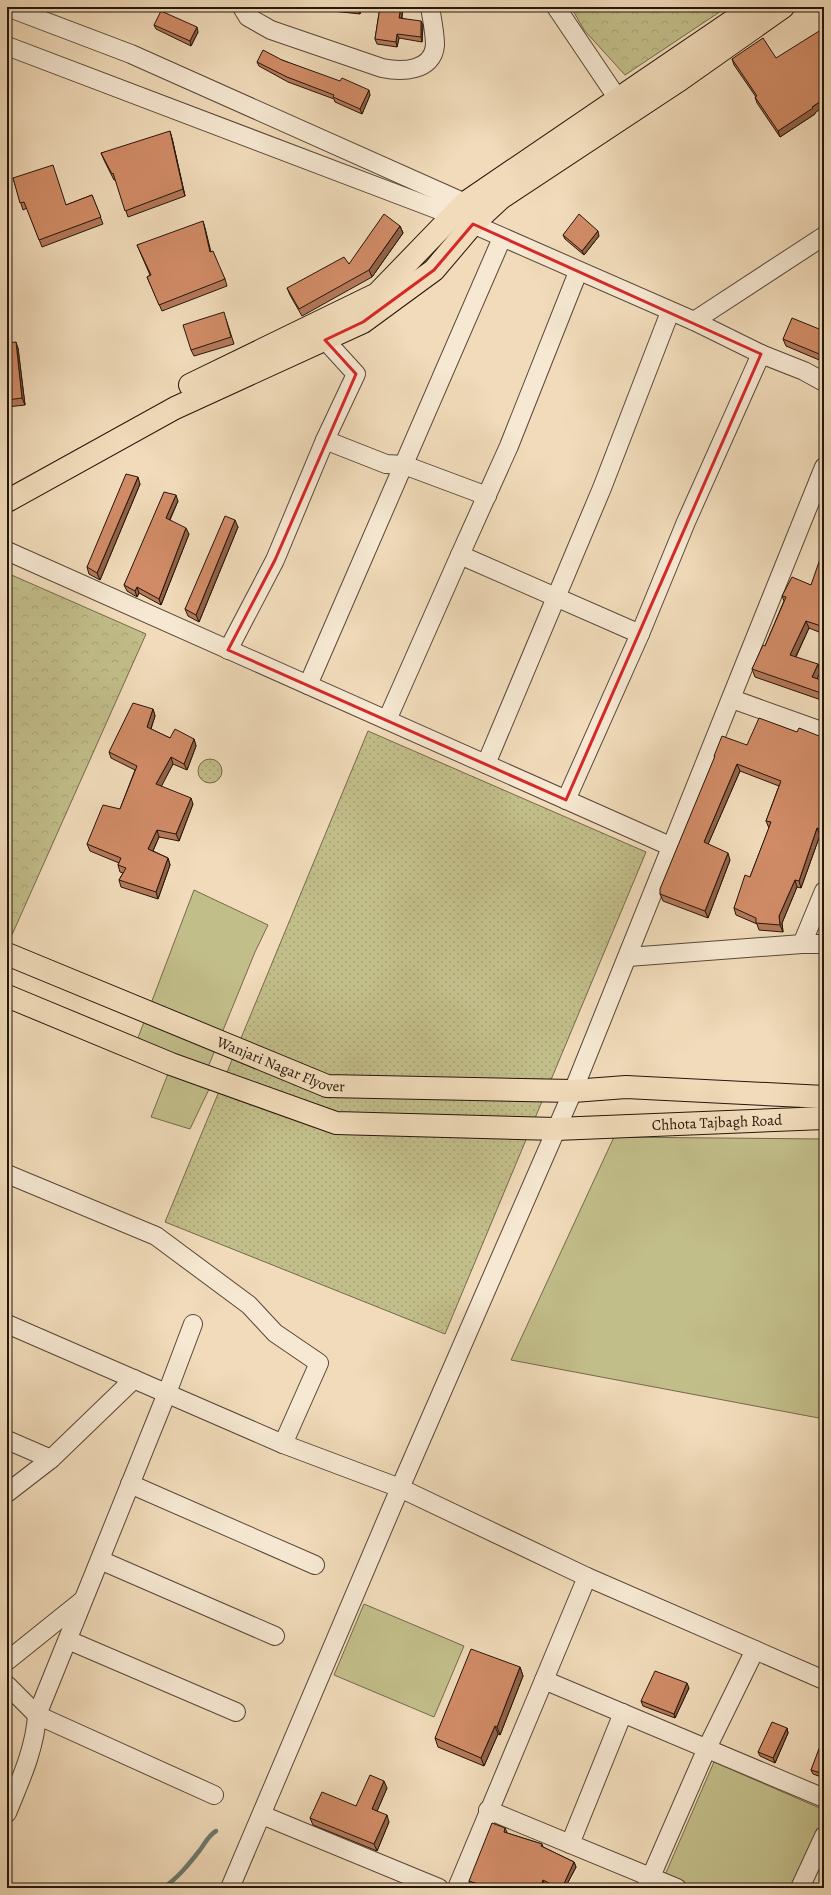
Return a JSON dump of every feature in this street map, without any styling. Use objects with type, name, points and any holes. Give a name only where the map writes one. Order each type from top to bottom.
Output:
[{"type":"main road","points":[[7,501],[175,408],[363,322],[434,270],[472,224],[501,198],[753,7]]},
{"type":"main road","points":[[7,486],[147,407],[377,294],[458,209],[624,106],[681,79],[783,7]]},
{"type":"main road","name":"Wanjari Nagar Flyover","points":[[7,954],[327,1086],[573,1091],[626,1087],[824,1097]]},
{"type":"main road","points":[[7,996],[171,1064],[336,1123],[556,1129]]},
{"type":"main road","name":"Chhota Tajbagh Road","points":[[556,1129],[824,1118]]},
{"type":"street","points":[[7,7],[132,54],[458,209],[472,224],[578,272],[694,321],[761,354],[804,370],[824,382]]},
{"type":"street","points":[[242,7],[248,17],[271,30],[382,68],[398,71],[415,69],[429,60],[435,46],[430,7]]},
{"type":"street","points":[[556,7],[624,106]]},
{"type":"street","points":[[7,46],[458,209]]},
{"type":"street","points":[[694,321],[824,236]]},
{"type":"street","points":[[308,685],[502,238]]},
{"type":"street","points":[[387,720],[509,446],[578,272]]},
{"type":"street","points":[[486,764],[602,488],[670,312]]},
{"type":"street","points":[[228,650],[274,560],[325,440],[356,374],[325,340]]},
{"type":"street","points":[[566,800],[640,634],[686,522],[761,354]]},
{"type":"street","points":[[325,440],[386,464],[404,465],[487,496]]},
{"type":"street","points":[[230,1888],[400,1488],[573,1091],[824,467]]},
{"type":"street","points":[[7,551],[672,847]]},
{"type":"street","points":[[460,555],[640,634]]},
{"type":"street","points":[[732,698],[824,732]]},
{"type":"street","points":[[802,944],[824,891]]},
{"type":"street","points":[[628,957],[802,944],[824,944]]},
{"type":"street","points":[[7,1174],[156,1236],[248,1305],[275,1333],[319,1363],[283,1444]]},
{"type":"street","points":[[7,1324],[283,1444],[400,1488],[587,1577],[824,1680]]},
{"type":"street","points":[[7,1813],[27,1764],[36,1731],[37,1715],[167,1393],[193,1324]]},
{"type":"street","points":[[7,1493],[51,1459],[134,1379]]},
{"type":"street","points":[[7,1440],[51,1459]]},
{"type":"street","points":[[130,1484],[315,1565]]},
{"type":"street","points":[[100,1560],[275,1636]]},
{"type":"street","points":[[457,1888],[488,1810],[587,1577]]},
{"type":"street","points":[[7,1660],[84,1600]]},
{"type":"street","points":[[48,1628],[67,1642],[236,1712]]},
{"type":"street","points":[[648,1882],[707,1748],[754,1650]]},
{"type":"street","points":[[544,1680],[824,1798]]},
{"type":"street","points":[[7,1685],[37,1715],[214,1795]]},
{"type":"street","points":[[570,1844],[623,1713]]},
{"type":"street","points":[[488,1810],[570,1844],[648,1882],[677,1888]]},
{"type":"street","points":[[262,1815],[439,1888]]},
{"type":"street","points":[[800,1888],[824,1836]]},
{"type":"highlighted area","points":[[473,224],[761,354],[566,800],[228,650],[275,560],[356,374],[325,340],[363,322],[434,270]]},
{"type":"green space","points":[[571,7],[727,7],[625,75],[584,30]]},
{"type":"green space","points":[[7,573],[146,634],[7,946]]},
{"type":"green space","points":[[368,731],[646,852],[445,1334],[165,1222]]},
{"type":"green space","points":[[210,759],[219,762],[222,771],[219,780],[210,783],[201,780],[198,771],[201,762]]},
{"type":"green space","points":[[194,890],[268,925],[255,952],[204,1077],[212,1083],[190,1129],[151,1117],[173,1061],[136,1043]]},
{"type":"green space","points":[[614,1137],[824,1139],[824,1419],[511,1360]]},
{"type":"green space","points":[[364,1604],[464,1646],[434,1717],[334,1675]]},
{"type":"green space","points":[[714,1762],[824,1810],[824,1818],[792,1888],[697,1888],[665,1875]]},
{"type":"building","points":[[336,7],[359,7],[358,10]]},
{"type":"building","points":[[380,7],[401,7],[399,18],[421,21],[421,37],[397,34],[396,42],[375,39]]},
{"type":"building","points":[[161,11],[197,27],[190,41],[154,25]]},
{"type":"building","points":[[824,28],[824,99],[778,131],[732,59],[763,38],[776,58]]},
{"type":"building","points":[[263,50],[282,60],[340,81],[342,78],[369,90],[360,109],[333,97],[334,95],[287,77],[257,62]]},
{"type":"building","points":[[170,131],[183,189],[125,211],[113,173],[112,174],[101,153]]},
{"type":"building","points":[[53,165],[66,205],[92,195],[101,217],[39,240],[24,202],[20,203],[13,178]]},
{"type":"building","points":[[384,214],[400,226],[369,270],[299,309],[287,288],[344,257],[349,264]]},
{"type":"building","points":[[579,214],[598,231],[582,251],[563,235]]},
{"type":"building","points":[[203,221],[210,252],[213,251],[225,279],[159,305],[147,277],[151,275],[137,245]]},
{"type":"building","points":[[224,312],[231,337],[191,350],[183,325]]},
{"type":"building","points":[[792,318],[824,331],[824,356],[783,339]]},
{"type":"building","points":[[16,342],[22,398],[7,400],[7,343]]},
{"type":"building","points":[[126,474],[138,477],[97,573],[87,567]]},
{"type":"building","points":[[164,492],[176,495],[166,518],[186,528],[159,599],[137,587],[135,591],[124,585]]},
{"type":"building","points":[[225,516],[235,520],[196,615],[185,609]]},
{"type":"building","points":[[820,559],[824,560],[824,627],[806,621],[790,655],[818,664],[812,677],[824,681],[824,694],[752,669],[763,645],[765,646],[786,597],[782,596],[792,577],[811,585]]},
{"type":"building","points":[[133,703],[153,709],[147,727],[170,738],[175,729],[194,739],[184,764],[171,757],[156,784],[191,798],[176,834],[157,830],[148,849],[168,858],[156,892],[119,880],[126,868],[118,865],[121,858],[87,844],[103,805],[120,809],[137,766],[109,752]]},
{"type":"building","points":[[759,718],[797,732],[799,728],[824,738],[824,831],[817,828],[799,881],[795,880],[779,916],[780,925],[756,923],[756,918],[734,908],[745,875],[750,877],[771,822],[766,821],[781,781],[737,764],[704,842],[728,853],[705,911],[660,894],[660,889],[722,736],[747,745]]},
{"type":"building","points":[[471,1649],[520,1667],[497,1727],[495,1726],[481,1758],[435,1738]]},
{"type":"building","points":[[655,1671],[687,1683],[674,1714],[641,1701]]},
{"type":"building","points":[[772,1722],[787,1728],[773,1758],[758,1752]]},
{"type":"building","points":[[820,1746],[824,1747],[824,1774],[811,1770]]},
{"type":"building","points":[[370,1775],[384,1781],[372,1809],[387,1815],[374,1844],[310,1818],[322,1792],[356,1806]]},
{"type":"building","points":[[492,1823],[505,1828],[504,1832],[542,1844],[541,1846],[574,1862],[562,1888],[543,1880],[540,1888],[494,1888],[469,1881]]},
{"type":"waterway","points":[[163,1888],[174,1880],[200,1850],[209,1837],[216,1831]]}]
